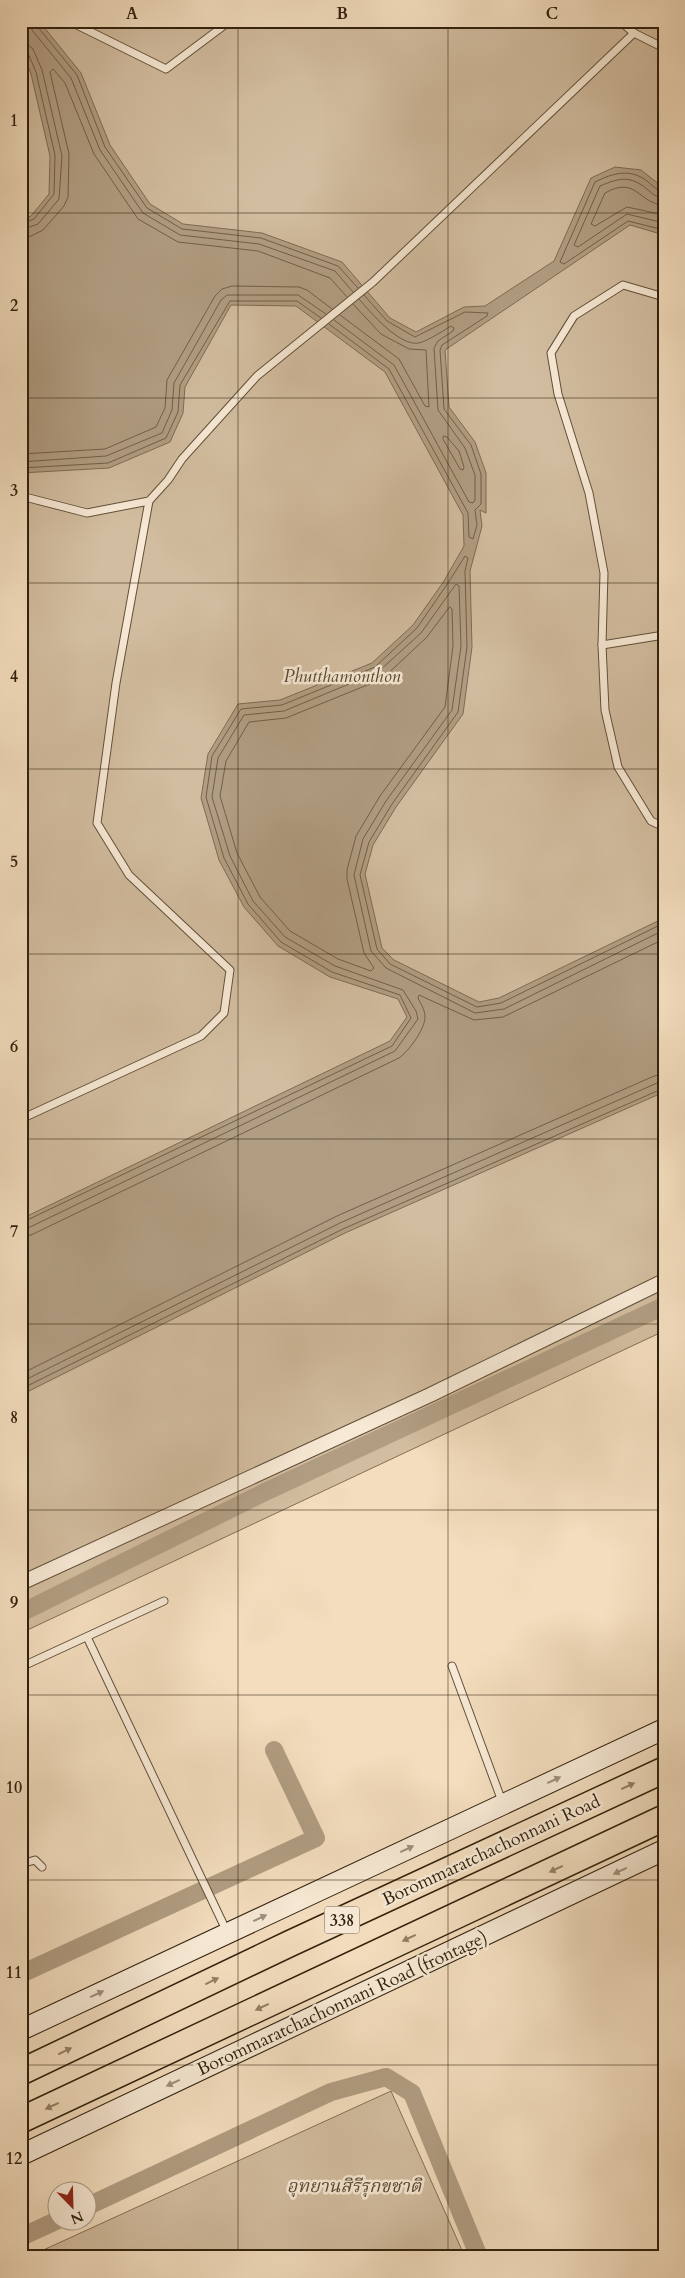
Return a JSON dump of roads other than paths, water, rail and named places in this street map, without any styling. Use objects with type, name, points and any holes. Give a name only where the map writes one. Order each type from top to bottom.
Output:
[{"type":"highway","name":"Borommaratchachonnani Road","points":[[21,2072],[289,1944],[664,1770]]},
{"type":"highway","name":"338","points":[[21,2120],[664,1818]]},
{"type":"main road","name":"338","points":[[21,2030],[664,1729]]},
{"type":"main road","name":"Borommaratchachonnani Road (frontage)","points":[[21,2155],[664,1850]]},
{"type":"street","points":[[21,1583],[430,1395],[664,1282]]},
{"type":"lane","points":[[74,21],[75,24],[166,69],[230,21]]},
{"type":"lane","points":[[620,21],[634,33],[664,48]]},
{"type":"lane","points":[[21,1119],[202,1036],[224,1014],[230,970],[129,875],[97,824],[116,683],[150,501],[168,480],[182,459],[257,376],[373,282],[634,33]]},
{"type":"lane","points":[[664,296],[623,285],[574,316],[551,353],[558,394],[589,493],[604,573],[602,645],[605,710],[618,767],[651,822],[664,828]]},
{"type":"lane","points":[[21,496],[87,513],[150,501]]},
{"type":"lane","points":[[602,645],[664,635]]},
{"type":"lane","points":[[21,1667],[164,1601]]},
{"type":"lane","points":[[87,1637],[227,1934]]},
{"type":"lane","points":[[452,1666],[503,1804]]},
{"type":"lane","points":[[21,1864],[35,1860],[42,1867]]},
{"type":"water","points":[[21,21],[39,21],[81,73],[110,145],[150,204],[183,224],[262,233],[342,262],[390,318],[416,332],[464,307],[485,306],[554,261],[591,178],[615,167],[641,170],[664,188],[664,235],[630,225],[445,350],[449,407],[475,442],[486,473],[486,513],[480,510],[482,526],[470,571],[472,647],[463,714],[396,807],[373,845],[365,874],[382,948],[394,960],[479,1002],[499,998],[664,918],[664,1092],[345,1233],[21,1395],[21,1219],[390,1041],[407,1017],[398,999],[330,977],[278,946],[244,907],[219,860],[201,798],[208,754],[238,704],[280,700],[372,663],[413,625],[444,581],[464,546],[463,515],[385,372],[296,306],[231,305],[185,387],[183,413],[170,442],[109,468],[21,473],[21,220],[31,216],[49,194],[50,156],[31,74],[24,55],[21,54]]},
{"type":"waterway","points":[[21,1613],[265,1492],[664,1306]]},
{"type":"waterway","points":[[21,1974],[316,1838],[274,1750]]},
{"type":"waterway","points":[[98,2201],[331,2092],[386,2077],[412,2093],[479,2257]]},
{"type":"waterway","points":[[21,2237],[48,2225]]},
{"type":"park label","name":"Phutthamonthon","points":[[342,676]]},
{"type":"park label","name":"อุทยานสิรีรุกขชาติ","points":[[354,2186]]}]
